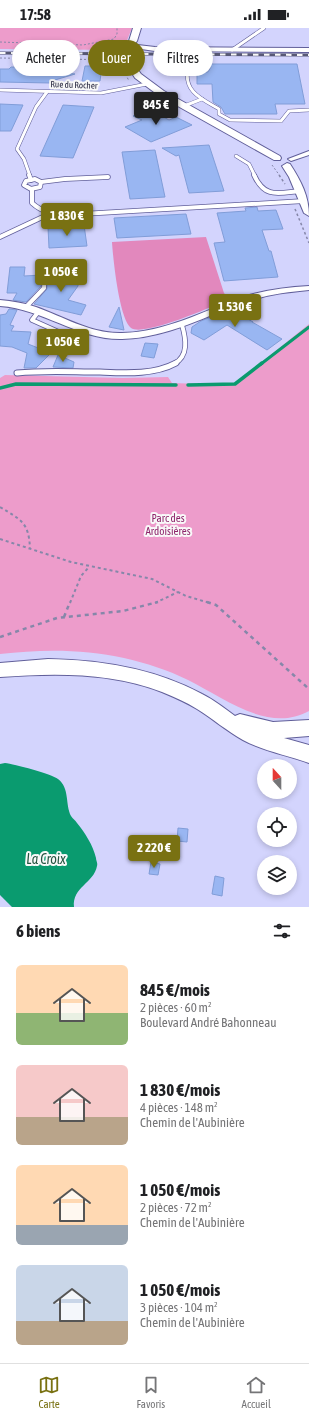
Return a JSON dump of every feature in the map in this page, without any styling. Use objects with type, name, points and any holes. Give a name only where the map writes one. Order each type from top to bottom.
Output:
[{"type":"main road","points":[[0,670],[56,666],[87,667],[115,671],[150,680],[188,695],[250,734],[275,744],[309,754]]},
{"type":"main road","points":[[222,717],[252,726],[274,730],[309,728]]},
{"type":"street","points":[[133,40],[137,28]]},
{"type":"street","points":[[145,47],[155,49],[309,50]]},
{"type":"street","points":[[138,76],[147,84],[184,106],[277,158],[284,157],[289,163],[309,213]]},
{"type":"street","points":[[289,163],[309,153]]},
{"type":"street","points":[[0,303],[11,302],[39,311],[83,330],[105,336],[122,336],[182,325],[236,302],[255,296],[281,290],[309,288]]},
{"type":"lane","points":[[232,50],[264,28]]},
{"type":"lane","points":[[187,76],[187,85],[189,89],[219,109],[219,114],[230,120],[281,121],[289,110],[309,110]]},
{"type":"lane","name":"Rue du Rocher","points":[[0,90],[101,94],[147,84]]},
{"type":"lane","points":[[31,180],[24,159],[17,149],[36,107],[47,92]]},
{"type":"lane","points":[[184,106],[202,99]]},
{"type":"lane","points":[[236,156],[249,164],[259,186],[264,190],[274,193],[300,191]]},
{"type":"lane","points":[[41,182],[40,187],[32,189],[27,188],[24,185],[26,181],[31,180],[38,180],[41,182],[65,179],[108,177]]},
{"type":"lane","points":[[32,189],[32,203],[38,210],[49,214],[89,214],[304,201]]},
{"type":"lane","points":[[0,237],[49,214]]},
{"type":"lane","points":[[26,307],[44,288],[45,276]]},
{"type":"lane","points":[[18,373],[35,371],[129,373],[169,367],[180,361],[184,354],[186,340],[182,325]]},
{"type":"path","points":[[0,42],[82,45],[114,39],[117,34],[117,28]]},
{"type":"path","points":[[0,58],[88,59]]},
{"type":"path","points":[[0,507],[25,522],[30,533],[30,549]]},
{"type":"path","points":[[0,539],[89,567],[152,579],[166,584],[193,599],[216,605],[309,689]]},
{"type":"path","points":[[64,617],[81,576],[89,567]]},
{"type":"path","points":[[0,637],[64,617],[105,614],[144,607],[159,603],[178,592]]},
{"type":"green space","points":[[0,28],[132,28],[127,40],[88,40],[88,50],[80,50],[80,40],[12,40],[12,49],[0,49]]},
{"type":"green space","name":"Parc des Ardoisières","points":[[309,324],[309,711],[293,717],[278,718],[262,716],[231,703],[173,673],[140,662],[109,655],[78,651],[31,651],[0,654],[0,378],[5,375],[123,378],[168,377],[172,383],[230,385],[237,382]]},
{"type":"shaded area","points":[[206,237],[224,293],[229,299],[195,314],[164,325],[138,330],[131,328],[123,313],[120,301],[115,274],[112,242]]},
{"type":"water","name":"La Croix","points":[[5,763],[24,767],[54,777],[62,783],[66,791],[71,816],[93,848],[97,864],[92,877],[76,895],[74,907],[12,907],[0,895],[0,764]]},
{"type":"building","points":[[213,64],[297,64],[305,104],[275,104],[277,114],[225,114],[221,107],[213,102],[212,84],[197,84],[197,76],[213,76]]},
{"type":"building","points":[[85,66],[88,66],[88,76],[101,76],[100,81],[82,81]]},
{"type":"building","points":[[12,67],[12,76],[68,76],[55,80],[51,83],[0,82],[0,69],[9,69]]},
{"type":"building","points":[[0,104],[23,105],[11,131],[0,131]]},
{"type":"building","points":[[63,105],[94,107],[73,158],[40,156]]},
{"type":"building","points":[[149,109],[169,120],[176,117],[192,125],[151,142],[125,127],[142,120],[133,116]]},
{"type":"building","points":[[209,145],[224,191],[189,193],[179,155],[176,156],[162,148]]},
{"type":"building","points":[[155,150],[165,197],[130,199],[122,152]]},
{"type":"building","points":[[257,207],[258,211],[276,210],[283,229],[262,230],[269,251],[271,251],[278,277],[224,281],[214,243],[225,242],[217,213],[246,211],[245,208]]},
{"type":"building","points":[[186,214],[191,234],[117,238],[114,218]]},
{"type":"building","points":[[84,225],[87,246],[49,248],[48,227]]},
{"type":"building","points":[[10,267],[25,267],[24,276],[42,275],[41,286],[26,302],[13,300],[17,293],[7,293]]},
{"type":"building","points":[[47,273],[74,273],[74,277],[78,276],[78,286],[68,300],[86,305],[81,315],[34,304],[47,289]]},
{"type":"building","points":[[119,307],[124,330],[109,327]]},
{"type":"building","points":[[234,308],[241,315],[282,339],[267,350],[227,325],[204,340],[191,333],[192,327],[201,321]]},
{"type":"building","points":[[9,309],[17,310],[10,325],[14,326],[11,331],[31,332],[28,344],[51,353],[36,368],[24,368],[27,353],[12,347],[0,346],[0,315],[6,314]]},
{"type":"building","points":[[145,343],[158,344],[154,358],[141,356]]},
{"type":"building","points":[[58,355],[74,362],[73,368],[53,367]]},
{"type":"building","points":[[178,828],[188,829],[187,842],[177,841]]},
{"type":"building","points":[[151,862],[160,864],[158,875],[149,874]]},
{"type":"building","points":[[215,876],[224,878],[222,896],[212,894]]},
{"type":"waterway","points":[[261,364],[309,327]]},
{"type":"waterway","points":[[188,385],[235,384],[262,363]]},
{"type":"waterway","points":[[0,388],[16,384],[176,385]]},
{"type":"railway","points":[[0,53],[309,55]]}]
